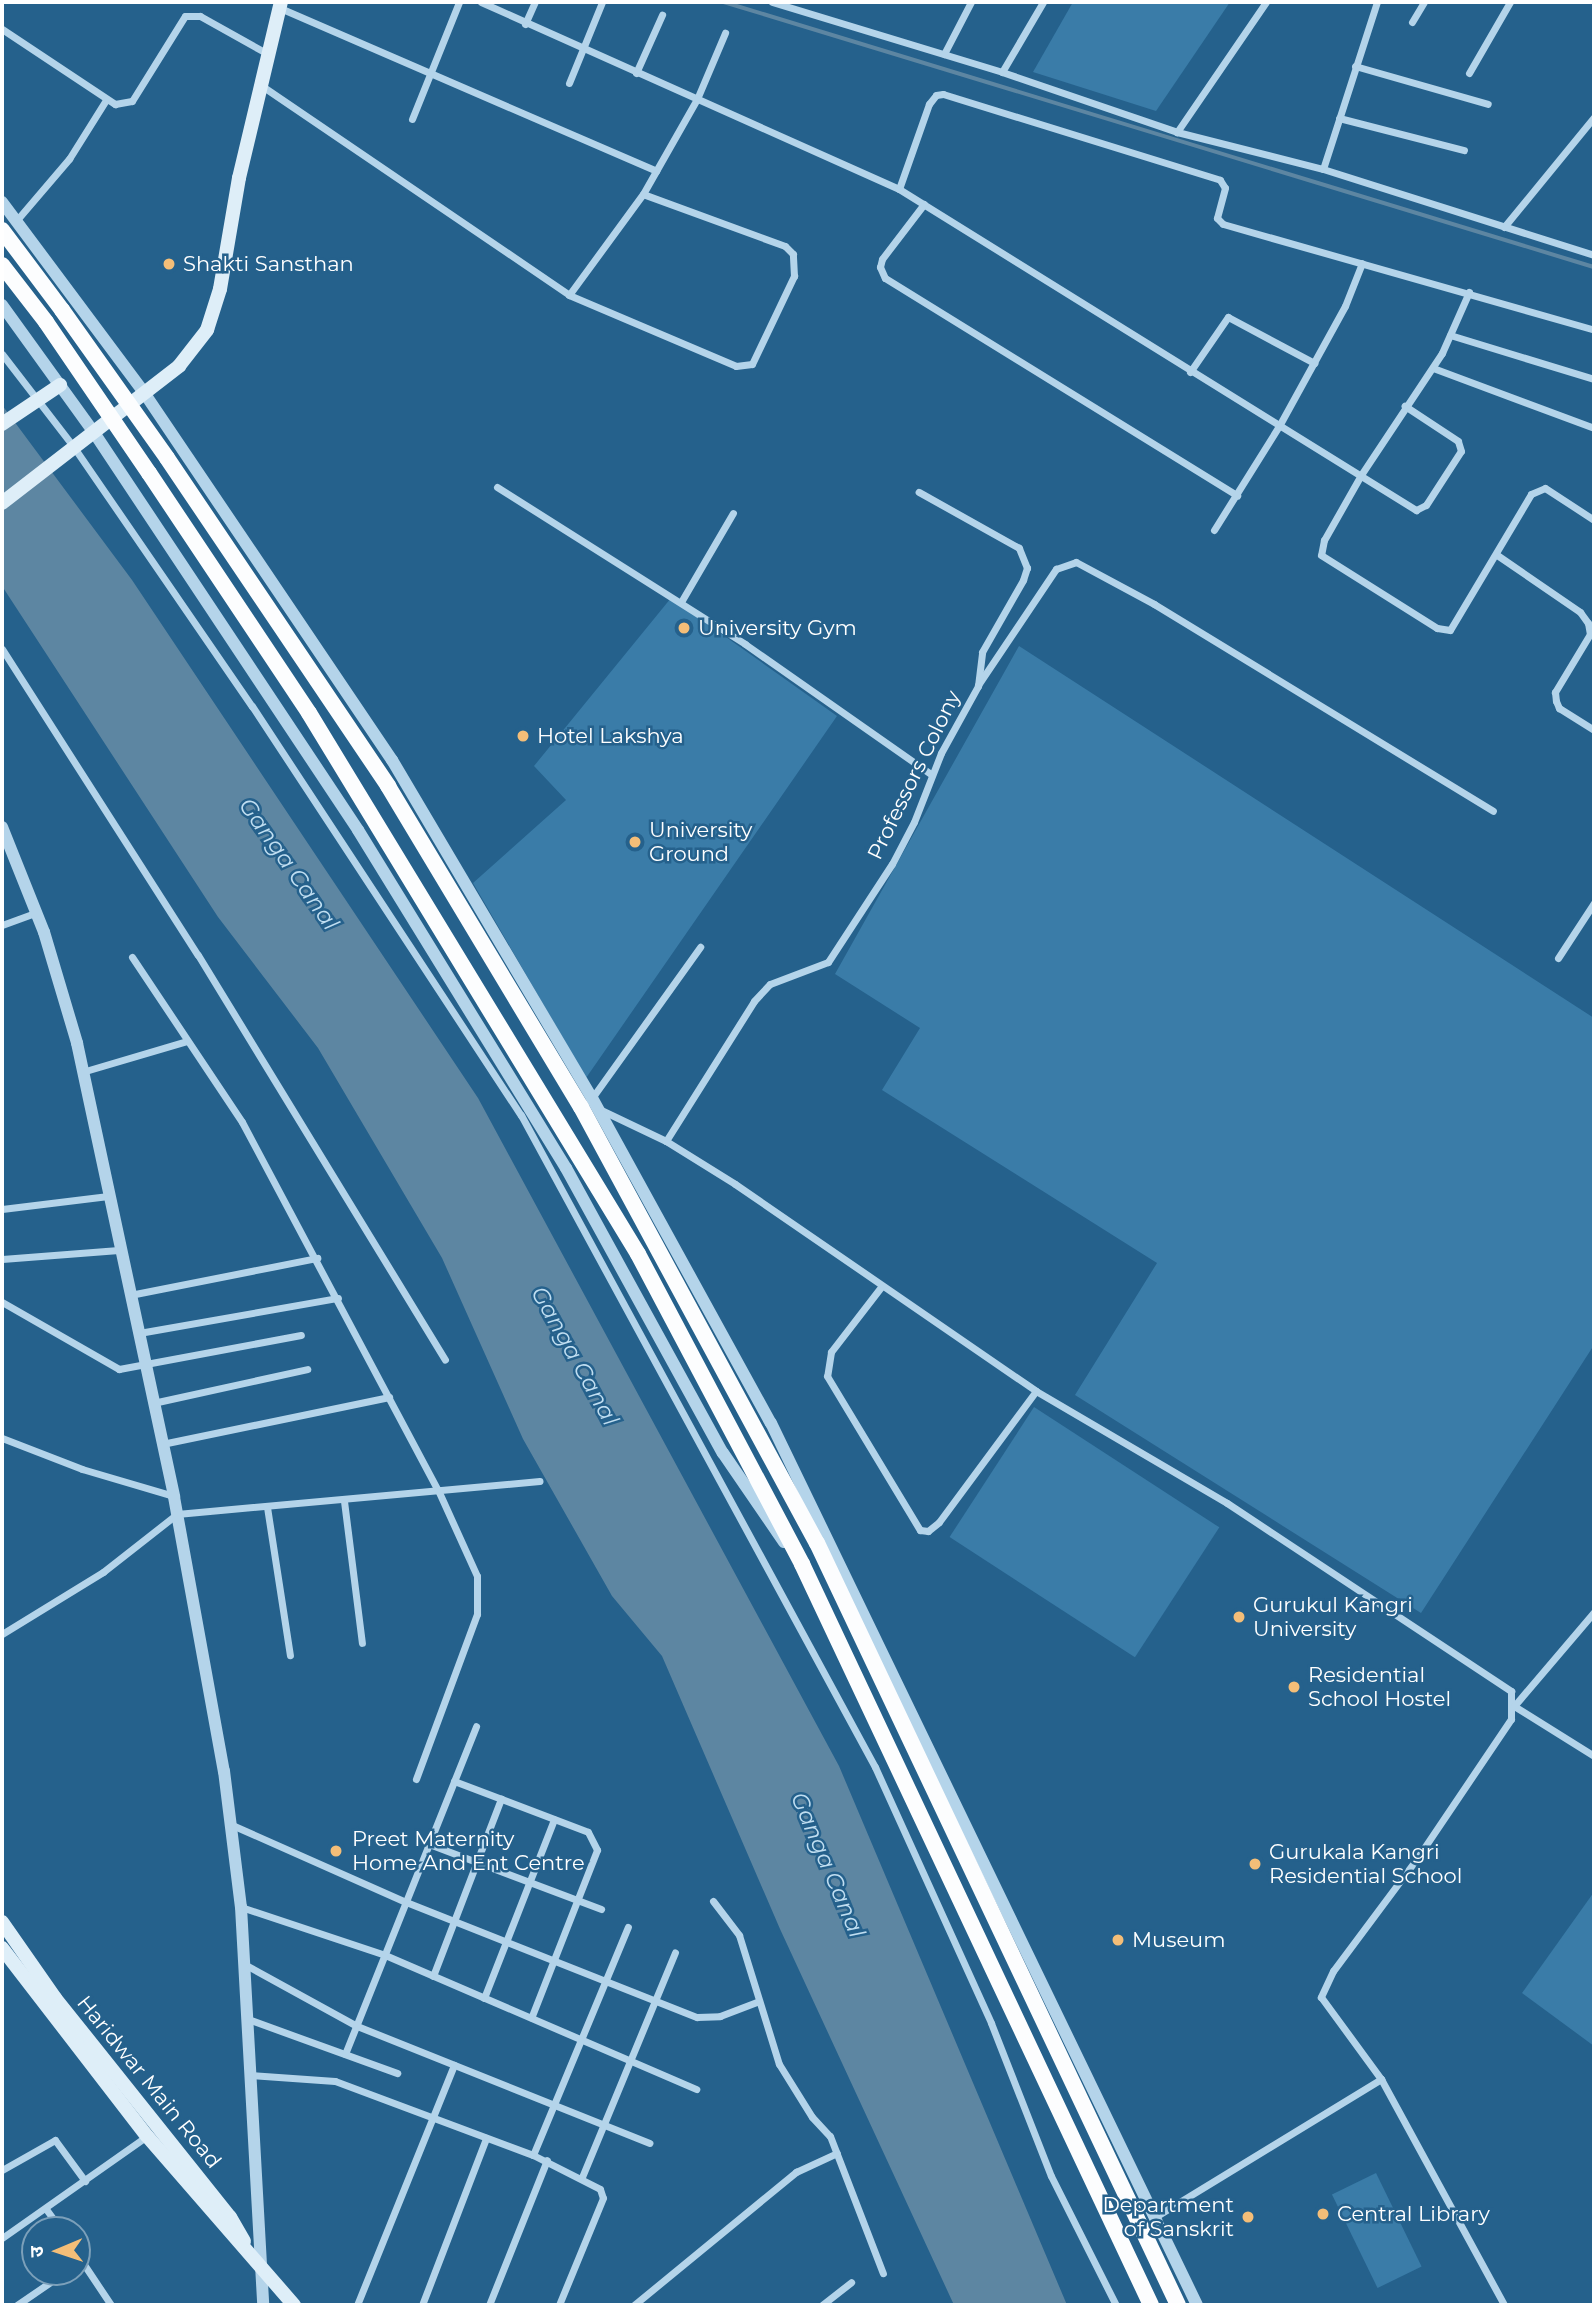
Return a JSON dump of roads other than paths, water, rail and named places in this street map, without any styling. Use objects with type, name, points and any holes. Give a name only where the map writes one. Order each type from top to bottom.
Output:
[{"type":"highway","points":[[9,226],[62,310],[167,458],[388,786],[587,1119],[817,1543],[1178,2305]]},
{"type":"highway","points":[[2,265],[46,323],[149,473],[309,713],[638,1254],[802,1564],[1151,2305]]},
{"type":"main road","points":[[2,503],[179,366],[207,330],[220,289],[280,5]]},
{"type":"main road","points":[[2,424],[60,385]]},
{"type":"main road","name":"Haridwar Main Road","points":[[2,1922],[55,1998],[230,2217],[260,2271]]},
{"type":"main road","name":"Haridwar Main Road","points":[[2,1948],[147,2136],[260,2271],[294,2305]]},
{"type":"street","points":[[412,119],[459,2]]},
{"type":"street","points":[[481,2],[525,24],[899,189],[1410,507],[1422,509],[1460,456],[1458,441],[1405,407]]},
{"type":"street","points":[[525,24],[535,2]]},
{"type":"street","points":[[569,83],[602,2]]},
{"type":"street","points":[[772,2],[1002,72],[1177,132],[1323,169],[1594,255]]},
{"type":"street","points":[[943,54],[971,2]]},
{"type":"street","points":[[1002,72],[1043,2]]},
{"type":"street","points":[[1177,132],[1266,2]]},
{"type":"street","points":[[1323,169],[1377,2]]},
{"type":"street","points":[[1412,22],[1424,2]]},
{"type":"street","points":[[1469,73],[1510,2]]},
{"type":"street","points":[[280,5],[429,74],[656,171]]},
{"type":"street","points":[[636,72],[663,15]]},
{"type":"street","points":[[2,30],[106,100],[124,105],[132,101],[185,16],[200,16],[269,54]]},
{"type":"street","points":[[569,295],[643,194],[697,99],[725,33]]},
{"type":"street","points":[[1355,65],[1488,104]]},
{"type":"street","points":[[262,86],[569,295],[736,366],[752,364],[794,276],[793,254],[785,246],[643,194]]},
{"type":"street","points":[[899,189],[929,104],[936,95],[943,94],[1220,180],[1225,188],[1217,218],[1223,224],[1469,292],[1594,330]]},
{"type":"street","points":[[9,226],[69,159],[106,100]]},
{"type":"street","points":[[1504,228],[1594,117]]},
{"type":"street","points":[[1339,118],[1464,150]]},
{"type":"street","points":[[2,202],[9,226],[145,394],[392,760],[594,1103],[771,1423],[1198,2305]]},
{"type":"street","points":[[924,204],[882,259],[880,267],[885,278],[1237,495]]},
{"type":"street","points":[[1214,530],[1279,426],[1314,363],[1362,263]]},
{"type":"street","points":[[1469,292],[1433,368],[1361,475],[1324,540],[1321,555],[1437,628],[1450,630],[1456,625],[1537,490],[1556,493],[1594,520]]},
{"type":"street","points":[[2,305],[93,431],[359,830],[566,1168],[723,1453],[802,1564]]},
{"type":"street","points":[[1191,372],[1220,323],[1228,317],[1314,363]]},
{"type":"street","points":[[1450,335],[1594,379]]},
{"type":"street","points":[[2,354],[74,446],[252,706],[521,1115],[875,1767],[991,2023],[1051,2176],[1116,2305]]},
{"type":"street","points":[[1433,368],[1594,428]]},
{"type":"street","points":[[498,487],[681,602],[931,774]]},
{"type":"street","name":"Professors Colony","points":[[666,1141],[762,992],[779,980],[817,969],[832,957],[906,839],[931,774],[978,686],[982,652],[1023,580],[1025,557],[1018,548],[919,492]]},
{"type":"street","points":[[681,602],[733,513]]},
{"type":"street","points":[[1497,555],[1580,612],[1588,624],[1590,634],[1555,692],[1559,708],[1594,730]]},
{"type":"street","points":[[978,686],[1056,569],[1076,562],[1154,604],[1493,811]]},
{"type":"street","points":[[2,649],[198,955],[445,1360]]},
{"type":"street","points":[[2,827],[66,1003],[174,1497],[232,1825],[242,1908],[244,2017],[264,2305]]},
{"type":"street","points":[[1558,958],[1594,903]]},
{"type":"street","points":[[2,925],[35,913]]},
{"type":"street","points":[[594,1103],[700,947]]},
{"type":"street","points":[[132,957],[242,1122],[317,1258],[438,1490],[472,1564],[480,1594],[477,1614],[416,1779]]},
{"type":"street","points":[[82,1072],[187,1041]]},
{"type":"street","points":[[594,1103],[666,1141],[1035,1391],[1227,1503],[1499,1679],[1511,1691],[1514,1706],[1511,1719],[1418,1857],[1333,1971],[1321,1997],[1381,2079],[1504,2305]]},
{"type":"street","points":[[2,1209],[108,1196]]},
{"type":"street","points":[[2,1259],[119,1250]]},
{"type":"street","points":[[130,1295],[317,1258]]},
{"type":"street","points":[[881,1287],[831,1352],[827,1376],[920,1530],[928,1531],[939,1522],[1035,1391]]},
{"type":"street","points":[[138,1333],[338,1298]]},
{"type":"street","points":[[2,1302],[109,1365],[130,1369],[144,1364],[301,1335]]},
{"type":"street","points":[[153,1403],[307,1369]]},
{"type":"street","points":[[162,1444],[389,1397]]},
{"type":"street","points":[[2,1438],[82,1469],[174,1497]]},
{"type":"street","points":[[2,1634],[118,1561],[177,1514],[344,1501],[539,1481]]},
{"type":"street","points":[[344,1501],[362,1643]]},
{"type":"street","points":[[267,1507],[290,1654]]},
{"type":"street","points":[[1514,1706],[1594,1612]]},
{"type":"street","points":[[1514,1706],[1594,1756]]},
{"type":"street","points":[[345,2054],[476,1726]]},
{"type":"street","points":[[454,1782],[588,1832],[597,1850],[581,1901],[531,2018]]},
{"type":"street","points":[[433,1976],[501,1799]]},
{"type":"street","points":[[484,1998],[554,1819]]},
{"type":"street","points":[[232,1825],[454,1922],[697,2017],[720,2016],[757,2002]]},
{"type":"street","points":[[429,1844],[601,1909]]},
{"type":"street","points":[[713,1901],[739,1935],[757,2002],[779,2064],[838,2153],[883,2273]]},
{"type":"street","points":[[242,1908],[385,1955],[696,2089]]},
{"type":"street","points":[[533,2155],[628,1927]]},
{"type":"street","points":[[582,2177],[606,2126],[675,1952]]},
{"type":"street","points":[[242,1963],[357,2025],[649,2143]]},
{"type":"street","points":[[244,2017],[397,2073]]},
{"type":"street","points":[[357,2305],[454,2065]]},
{"type":"street","points":[[248,2075],[335,2081],[434,2115],[486,2138],[547,2160],[600,2189],[603,2198],[559,2305]]},
{"type":"street","points":[[1155,2217],[1381,2079]]},
{"type":"street","points":[[3,2235],[46,2209],[147,2136]]},
{"type":"street","points":[[422,2305],[486,2138]]},
{"type":"street","points":[[2,2170],[55,2140],[85,2181]]},
{"type":"street","points":[[634,2305],[796,2172],[838,2153]]},
{"type":"street","points":[[489,2305],[547,2160]]},
{"type":"street","points":[[46,2209],[51,2216]]},
{"type":"street","points":[[91,2277],[111,2305]]},
{"type":"street","points":[[822,2305],[851,2282]]},
{"type":"street","points":[[17,2305],[45,2286]]},
{"type":"water","name":"Ganga Canal","points":[[2,405],[132,580],[478,1098],[839,1766],[1067,2305],[954,2305],[780,1929],[662,1656],[612,1596],[523,1439],[442,1258],[318,1048],[218,917],[2,586]]},
{"type":"waterway","points":[[724,2],[1594,267]]},
{"type":"place","name":"Shakti Sansthan","points":[[169,264]]},
{"type":"place","name":"University Gym","points":[[684,628]]},
{"type":"place","name":"Hotel Lakshya","points":[[523,736]]},
{"type":"place","name":"University Ground","points":[[635,842]]},
{"type":"place","name":"Gurukul Kangri University","points":[[1239,1617]]},
{"type":"place","name":"Residential School Hostel","points":[[1294,1687]]},
{"type":"place","name":"Preet Maternity Home And Ent Centre","points":[[336,1851]]},
{"type":"place","name":"Gurukala Kangri Residential School","points":[[1255,1864]]},
{"type":"place","name":"Museum","points":[[1118,1940]]},
{"type":"place","name":"Central Library","points":[[1323,2214]]},
{"type":"place","name":"Department of Sanskrit","points":[[1248,2217]]}]
